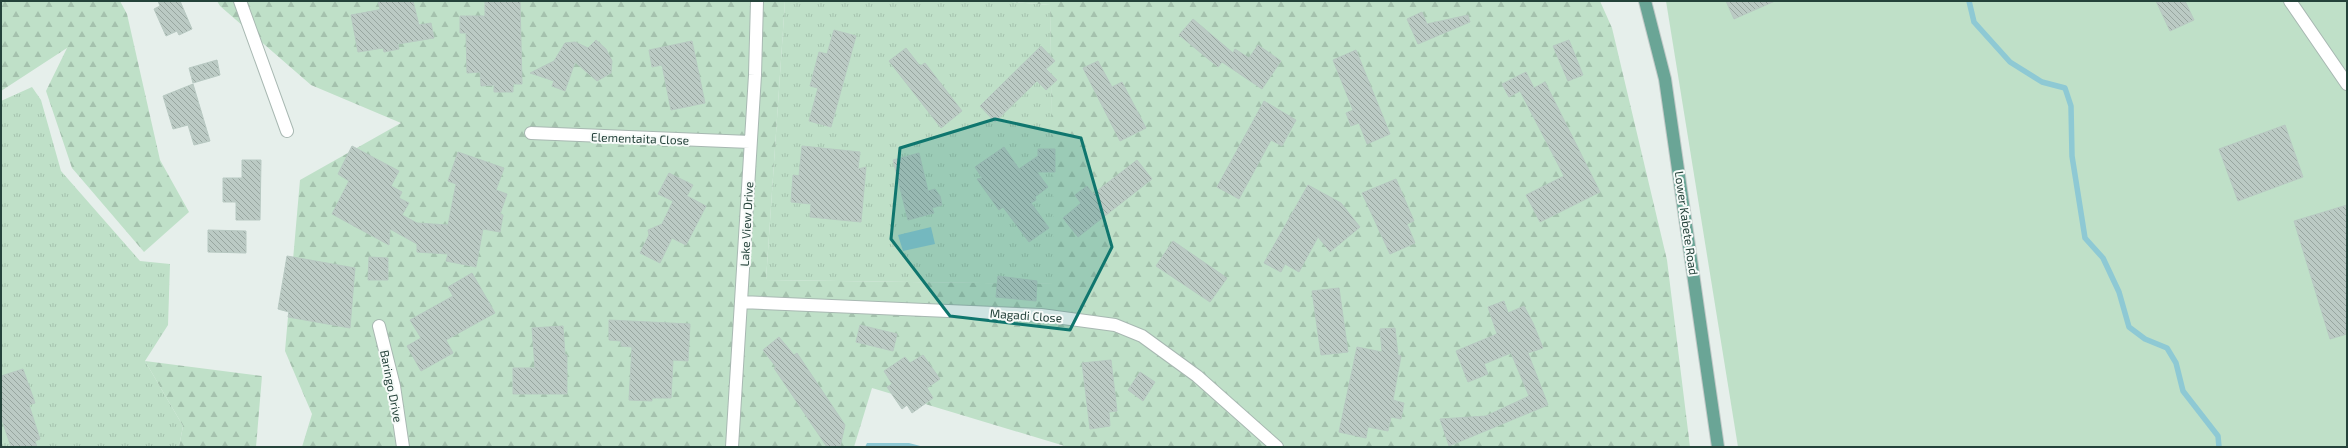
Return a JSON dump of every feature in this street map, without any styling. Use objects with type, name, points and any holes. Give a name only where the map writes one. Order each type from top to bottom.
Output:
[{"type":"main road","name":"Lower Kabete Road","points":[[1646,1],[1665,80],[1718,447]]},
{"type":"street","points":[[240,1],[287,131]]},
{"type":"street","name":"Lake View Drive","points":[[732,447],[755,75],[757,1]]},
{"type":"street","points":[[2290,1],[2347,84]]},
{"type":"street","name":"Elementaita Close","points":[[530,133],[750,142]]},
{"type":"street","name":"Magadi Close","points":[[742,302],[1041,315],[1115,325],[1142,336],[1197,376],[1274,444]]},
{"type":"street","name":"Baringo Drive","points":[[379,326],[394,386],[403,447]]},
{"type":"highlighted area","points":[[995,119],[1081,138],[1112,247],[1070,330],[950,316],[891,239],[900,148]]},
{"type":"green space","points":[[1,1],[120,1],[127,14],[160,160],[189,212],[144,252],[72,168],[46,91],[67,48],[1,91]]},
{"type":"green space","points":[[217,1],[785,1],[766,280],[1054,284],[1050,5],[1000,1],[1600,1],[1612,28],[1667,260],[1690,447],[1068,447],[872,388],[854,447],[302,447],[312,414],[285,351],[300,180],[401,123],[311,85],[220,6]]},
{"type":"green space","points":[[785,1],[1000,1],[1050,5],[1055,284],[766,280]]},
{"type":"green space","points":[[1666,1],[2347,1],[2347,447],[1738,447]]},
{"type":"green space","points":[[32,87],[41,100],[61,171],[140,261],[170,264],[168,325],[145,361],[183,426],[179,447],[1,447],[1,101]]},
{"type":"green space","points":[[145,361],[262,376],[256,447],[179,447],[183,426]]},
{"type":"water","points":[[931,227],[935,244],[903,251],[898,235]]},
{"type":"water","points":[[867,443],[909,443],[924,447],[865,447]]},
{"type":"building","points":[[158,1],[180,1],[192,29],[179,35],[177,31],[166,36],[154,9],[160,6]]},
{"type":"building","points":[[378,1],[413,1],[419,25],[431,23],[434,38],[398,44],[399,49],[384,52],[383,48],[358,52],[351,15],[380,9]]},
{"type":"building","points":[[485,1],[520,1],[522,84],[513,84],[513,92],[494,92],[494,85],[481,86],[480,72],[467,73],[466,33],[460,33],[460,16],[485,16]]},
{"type":"building","points":[[1726,1],[1775,1],[1734,19]]},
{"type":"building","points":[[2156,1],[2185,1],[2194,20],[2170,31]]},
{"type":"building","points":[[1422,12],[1427,24],[1468,15],[1470,22],[1418,44],[1407,19]]},
{"type":"building","points":[[1193,19],[1233,53],[1235,49],[1249,58],[1258,45],[1281,61],[1262,89],[1222,62],[1218,67],[1179,35]]},
{"type":"building","points":[[834,30],[856,36],[831,127],[809,121],[818,88],[810,86],[819,52],[827,54]]},
{"type":"building","points":[[596,40],[606,49],[612,61],[611,73],[597,81],[575,62],[565,91],[552,86],[554,81],[530,73],[554,61],[565,43],[575,42],[588,48]]},
{"type":"building","points":[[1569,40],[1583,75],[1568,81],[1553,46]]},
{"type":"building","points":[[692,41],[705,103],[671,110],[662,65],[652,67],[649,50]]},
{"type":"building","points":[[1041,46],[1055,61],[1046,69],[1057,80],[1046,90],[1037,81],[995,122],[980,106]]},
{"type":"building","points":[[906,48],[920,66],[925,63],[962,111],[941,128],[889,61]]},
{"type":"building","points":[[1356,50],[1390,134],[1367,144],[1359,123],[1351,126],[1346,113],[1353,110],[1333,60]]},
{"type":"building","points":[[217,60],[220,75],[193,83],[189,68]]},
{"type":"building","points":[[1098,61],[1112,87],[1122,82],[1146,128],[1120,141],[1083,68]]},
{"type":"building","points":[[1526,72],[1534,88],[1545,82],[1600,192],[1540,222],[1526,195],[1564,176],[1520,91],[1509,97],[1502,84]]},
{"type":"building","points":[[193,84],[210,141],[194,145],[188,125],[173,129],[163,96]]},
{"type":"building","points":[[1264,101],[1296,120],[1282,146],[1271,140],[1239,199],[1217,187]]},
{"type":"building","points":[[2285,125],[2303,177],[2238,201],[2219,149]]},
{"type":"building","points":[[352,146],[399,171],[391,186],[402,192],[399,198],[409,203],[402,215],[417,223],[448,225],[456,184],[448,181],[458,152],[504,168],[496,190],[507,194],[500,214],[503,215],[500,232],[483,229],[476,267],[446,261],[448,254],[417,252],[417,244],[390,229],[389,245],[332,214],[349,181],[338,174]]},
{"type":"building","points":[[802,146],[860,152],[858,169],[866,167],[861,222],[810,217],[811,204],[791,202],[793,175],[799,176]]},
{"type":"building","points":[[1004,147],[1019,169],[1038,156],[1038,149],[1055,149],[1055,172],[1037,172],[1048,187],[1035,197],[1036,200],[1031,203],[1049,228],[1029,242],[1003,207],[999,210],[977,179],[982,178],[975,167]]},
{"type":"building","points":[[919,153],[928,191],[935,189],[940,196],[942,205],[932,208],[934,213],[908,220],[893,160]]},
{"type":"building","points":[[242,160],[261,160],[260,220],[236,220],[236,202],[223,202],[223,178],[242,178]]},
{"type":"building","points":[[1137,160],[1152,179],[1078,237],[1063,218],[1081,203],[1075,195],[1087,186],[1093,194]]},
{"type":"building","points":[[669,173],[693,185],[687,196],[706,206],[686,245],[672,238],[660,263],[640,253],[649,235],[648,230],[662,224],[673,201],[658,194]]},
{"type":"building","points":[[1396,179],[1414,221],[1407,224],[1415,243],[1390,254],[1362,193]]},
{"type":"building","points":[[1308,185],[1341,203],[1360,227],[1330,252],[1318,237],[1299,272],[1285,264],[1281,272],[1264,263]]},
{"type":"building","points":[[2347,205],[2347,334],[2330,339],[2294,221]]},
{"type":"building","points":[[208,230],[246,231],[246,253],[208,252]]},
{"type":"building","points":[[1173,241],[1227,278],[1210,302],[1156,266]]},
{"type":"building","points":[[287,256],[355,268],[350,328],[288,317],[289,312],[278,309]]},
{"type":"building","points":[[369,257],[388,258],[388,280],[368,280]]},
{"type":"building","points":[[472,273],[495,313],[446,340],[453,353],[421,371],[407,346],[421,338],[410,320],[453,296],[448,287]]},
{"type":"building","points":[[998,276],[1037,281],[1036,301],[996,297]]},
{"type":"building","points":[[1339,288],[1348,352],[1321,355],[1312,291]]},
{"type":"building","points":[[1504,301],[1508,313],[1524,306],[1533,323],[1543,348],[1528,353],[1548,405],[1449,446],[1440,419],[1486,416],[1529,396],[1511,353],[1484,364],[1488,374],[1468,382],[1456,351],[1497,334],[1488,307]]},
{"type":"building","points":[[609,320],[690,324],[688,361],[673,360],[671,398],[652,398],[652,401],[629,400],[632,347],[621,346],[621,341],[609,340]]},
{"type":"building","points":[[860,325],[897,334],[893,351],[856,342]]},
{"type":"building","points":[[563,326],[565,355],[567,355],[567,394],[513,394],[513,368],[535,368],[532,328]]},
{"type":"building","points":[[1395,328],[1398,355],[1401,356],[1393,400],[1404,403],[1401,419],[1391,417],[1388,431],[1368,427],[1366,438],[1339,432],[1357,347],[1382,352],[1380,329]]},
{"type":"building","points":[[779,337],[794,355],[797,353],[845,425],[840,447],[827,447],[774,368],[776,367],[763,350]]},
{"type":"building","points":[[923,355],[940,379],[927,388],[933,398],[912,413],[907,405],[902,409],[887,387],[892,384],[884,371],[905,357],[910,363]]},
{"type":"building","points":[[1111,360],[1117,411],[1109,412],[1110,426],[1090,429],[1082,363]]},
{"type":"building","points":[[23,369],[35,403],[29,405],[40,439],[35,441],[37,447],[11,447],[1,417],[1,376]]},
{"type":"building","points":[[1140,372],[1155,382],[1143,401],[1128,390]]},
{"type":"waterway","points":[[1969,1],[1974,22],[2010,62],[2042,82],[2065,88],[2071,106],[2072,156],[2085,238],[2103,258],[2119,292],[2129,327],[2145,339],[2167,348],[2176,363],[2183,391],[2218,436],[2219,447]]}]
